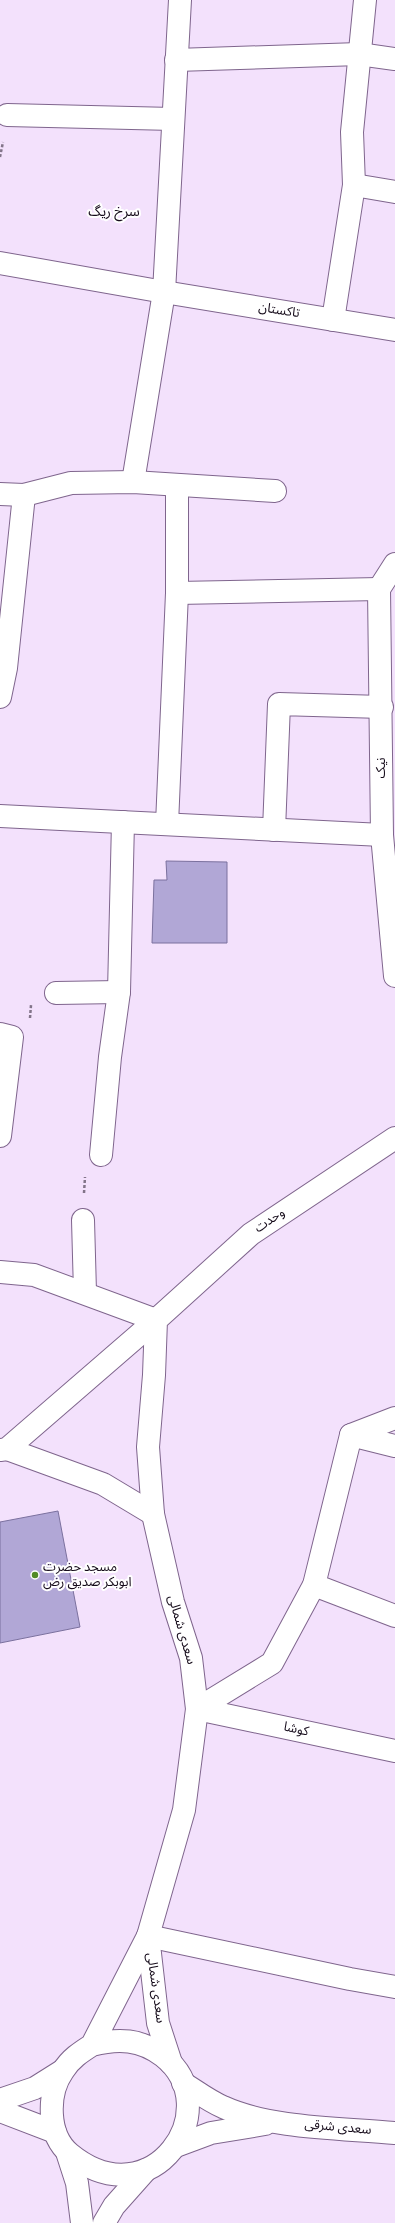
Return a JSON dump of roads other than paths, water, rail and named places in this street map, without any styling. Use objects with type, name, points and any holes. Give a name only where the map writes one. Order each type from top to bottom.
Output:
[{"type":"street","points":[[133,482],[164,292],[180,0]]},
{"type":"street","points":[[333,320],[354,185],[352,132],[365,0]]},
{"type":"street","points":[[176,60],[359,54],[395,59]]},
{"type":"street","points":[[7,115],[173,119]]},
{"type":"street","points":[[354,185],[395,192]]},
{"type":"street","name":"تاکستان","points":[[0,262],[164,292],[395,330]]},
{"type":"street","points":[[0,494],[24,495],[71,483],[133,482],[177,486],[275,491]]},
{"type":"street","points":[[167,824],[177,593],[177,486]]},
{"type":"street","points":[[0,697],[24,495]]},
{"type":"street","points":[[177,593],[379,589],[395,564]]},
{"type":"street","name":"نیک","points":[[379,589],[382,708],[382,835],[395,976]]},
{"type":"street","points":[[274,830],[279,704],[382,708]]},
{"type":"street","points":[[0,816],[382,835]]},
{"type":"street","points":[[101,1155],[110,1057],[118,992],[123,822]]},
{"type":"street","points":[[56,993],[118,992]]},
{"type":"street","points":[[0,1136],[6,1035]]},
{"type":"street","name":"وحدت","points":[[3,1449],[156,1320],[251,1234],[395,1138]]},
{"type":"street","points":[[83,1220],[85,1292]]},
{"type":"street","points":[[0,1272],[34,1275],[85,1292],[156,1320]]},
{"type":"street","name":"سعدی شمالی","points":[[92,2045],[148,1936],[184,1810],[197,1710],[191,1658],[173,1602],[153,1514],[148,1447],[154,1375],[156,1320]]},
{"type":"street","points":[[352,1435],[395,1418]]},
{"type":"street","points":[[352,1435],[395,1446]]},
{"type":"street","points":[[197,1710],[272,1662],[314,1585],[352,1435]]},
{"type":"street","points":[[3,1449],[103,1484],[153,1514]]},
{"type":"street","points":[[314,1585],[395,1616]]},
{"type":"street","name":"کوشا","points":[[197,1710],[395,1751]]},
{"type":"street","points":[[148,1936],[350,1980],[395,1986]]},
{"type":"street","name":"سعدی شمالی","points":[[148,1936],[158,2023],[171,2063]]},
{"type":"street","points":[[0,2100],[35,2088],[62,2071],[75,2056],[92,2045],[112,2040],[132,2041],[153,2049],[171,2063],[184,2083],[188,2106],[184,2129],[176,2146],[163,2160],[146,2170],[127,2176],[108,2174],[86,2167],[68,2152]]},
{"type":"street","points":[[62,2071],[54,2089],[51,2109],[55,2132],[68,2152],[77,2183],[82,2223]]},
{"type":"street","name":"سعدی شرقی","points":[[184,2083],[222,2107],[251,2117],[280,2122],[395,2133]]},
{"type":"street","points":[[0,2112],[55,2132]]},
{"type":"street","name":"سعدی شرقی","points":[[176,2146],[211,2133],[280,2122]]},
{"type":"street","points":[[104,2223],[114,2206],[146,2170]]},
{"type":"place","name":"مسجد حضرت ابوبکر صدیق رض","points":[[35,1575]]},
{"type":"district","name":"سرخ ریگ","points":[[114,212]]}]
